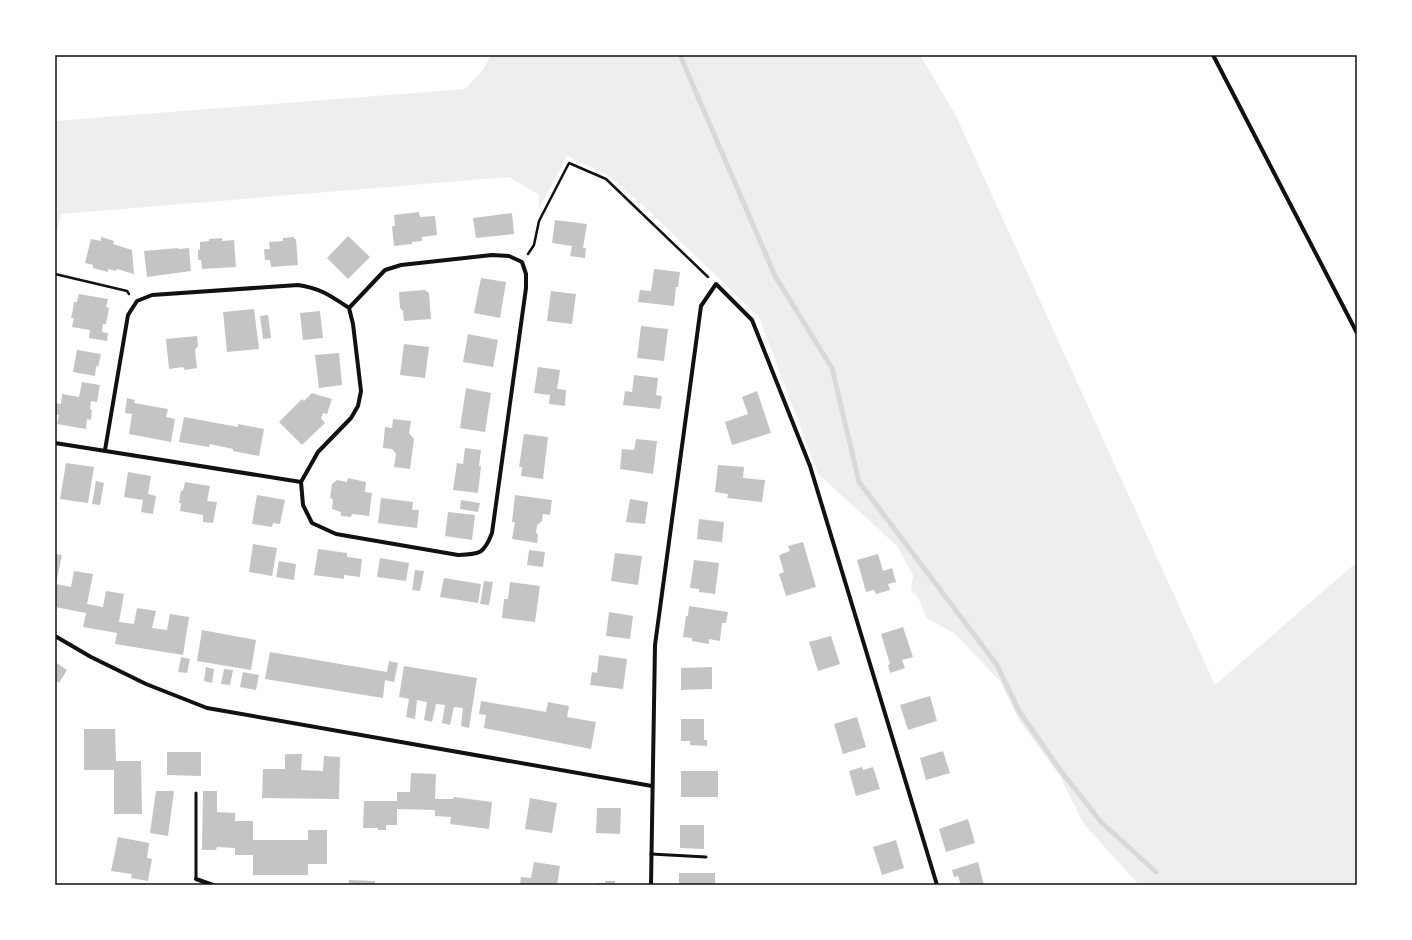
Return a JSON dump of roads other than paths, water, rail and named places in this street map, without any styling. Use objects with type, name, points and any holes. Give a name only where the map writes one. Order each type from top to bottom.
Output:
[{"type":"street","points":[[1213,55],[1357,333]]},
{"type":"street","points":[[105,450],[128,315],[137,301],[152,296],[298,285],[312,287],[324,292],[349,308],[353,324],[361,391],[358,406],[350,418],[318,452],[301,482],[303,505],[312,523],[336,534],[458,555],[476,555],[487,546],[492,533],[526,288],[526,274],[522,262],[509,256],[492,255],[400,265],[385,270],[349,308]]},
{"type":"street","points":[[651,885],[655,645],[701,306],[716,284],[752,320],[810,466],[937,885]]},
{"type":"street","points":[[55,443],[301,482]]},
{"type":"street","points":[[55,636],[91,657],[146,684],[207,708],[652,786]]},
{"type":"street","points":[[196,879],[212,885]]},
{"type":"lane","points":[[196,793],[196,879]]},
{"type":"lane","points":[[651,854],[706,857]]},
{"type":"waterway","points":[[680,55],[775,276],[832,368],[859,482],[997,665],[1019,711],[1061,771],[1101,822],[1156,872]]}]
